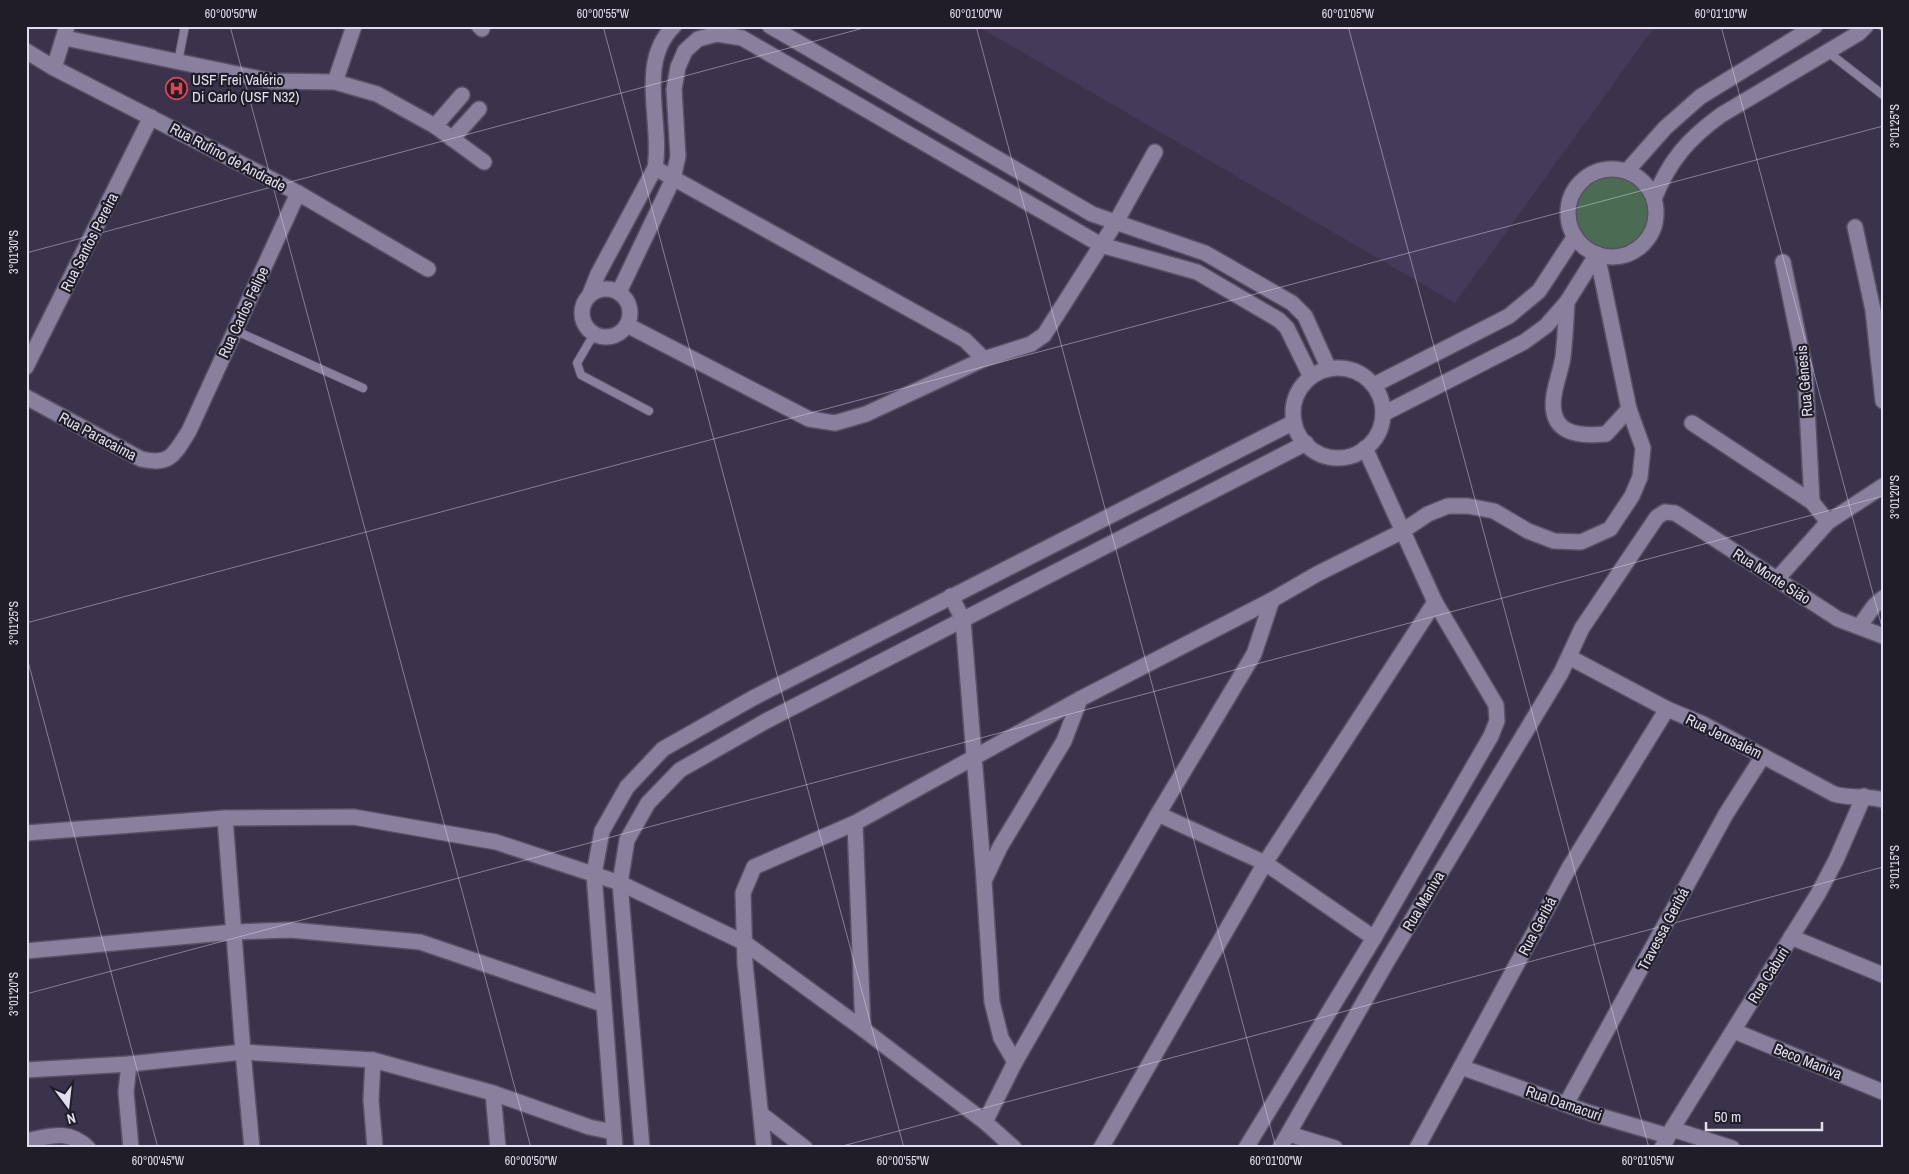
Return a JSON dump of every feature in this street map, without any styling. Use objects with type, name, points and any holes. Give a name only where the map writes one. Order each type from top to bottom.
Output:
[{"type":"street","points":[[335,82],[354,26]]},
{"type":"street","points":[[590,294],[604,288],[619,292],[629,303],[631,310],[627,325],[616,335],[601,336],[594,334],[584,322],[582,315],[585,300],[590,294],[598,274],[654,168],[657,154],[652,89],[656,57],[666,34],[674,26]]},
{"type":"street","points":[[770,26],[1092,214],[1205,253],[1292,303],[1305,316],[1329,369]]},
{"type":"street","points":[[1628,171],[1665,128],[1700,97],[1815,26]]},
{"type":"street","points":[[1654,199],[1663,175],[1672,162],[1705,126],[1721,114],[1860,33],[1866,26]]},
{"type":"street","points":[[54,68],[66,32],[178,62],[271,81],[335,82],[377,94],[435,126],[484,162]]},
{"type":"street","points":[[619,292],[673,179],[678,156],[674,89],[678,67],[685,51],[698,39],[717,34],[742,38],[1101,245],[1197,272],[1279,320],[1287,328],[1311,377]]},
{"type":"street","name":"Rua Rufino de Andrade","points":[[26,51],[54,68],[298,194],[428,269]]},
{"type":"street","points":[[435,126],[462,95]]},
{"type":"street","points":[[452,139],[479,109]]},
{"type":"street","name":"Rua Santos Pereira","points":[[26,367],[152,117]]},
{"type":"street","points":[[627,325],[809,419],[835,423],[866,414],[984,359],[1031,344],[1044,335],[1116,222],[1155,152]]},
{"type":"street","points":[[654,168],[965,340],[984,359]]},
{"type":"street","points":[[1608,169],[1628,171],[1644,182],[1654,199],[1656,218],[1654,228],[1644,244],[1636,250],[1617,257],[1598,254],[1588,250],[1575,236],[1568,218],[1571,198],[1575,189],[1581,182],[1598,171],[1608,169]]},
{"type":"street","name":"Rua Carlos Felipe","points":[[189,431],[298,194]]},
{"type":"street","points":[[1855,227],[1873,310],[1883,401]]},
{"type":"street","points":[[1374,386],[1508,316],[1539,291],[1575,236]]},
{"type":"street","points":[[1383,414],[1524,342],[1546,326],[1567,302],[1598,254]]},
{"type":"street","points":[[764,1148],[745,943],[743,893],[754,868],[855,823],[1080,699],[1272,600],[1317,574],[1401,532],[1428,514],[1448,506],[1468,506],[1494,511],[1528,531],[1554,541],[1581,542],[1610,530],[1632,496],[1640,477],[1642,448],[1629,409],[1598,254]]},
{"type":"street","name":"Rua Gênesis","points":[[1783,262],[1803,355],[1812,502]]},
{"type":"street","points":[[1567,302],[1563,358],[1553,396],[1555,418],[1568,432],[1587,436],[1606,434],[1629,409]]},
{"type":"street","points":[[1329,369],[1349,369],[1359,373],[1374,386],[1379,394],[1383,414],[1378,433],[1365,448],[1352,455],[1337,457],[1317,453],[1306,444],[1297,431],[1294,422],[1294,402],[1298,392],[1311,377],[1329,369]]},
{"type":"street","name":"Rua Paracaima","points":[[26,397],[141,459],[155,462],[167,460],[176,452],[189,431]]},
{"type":"street","points":[[615,1148],[602,1004],[594,874],[602,831],[627,787],[663,749],[753,698],[1294,422]]},
{"type":"street","points":[[1692,423],[1812,502],[1828,522]]},
{"type":"street","points":[[642,1148],[620,883],[627,840],[648,803],[680,770],[766,721],[1306,444]]},
{"type":"street","points":[[1246,1148],[1374,938],[1491,736],[1497,721],[1496,705],[1435,602],[1401,532],[1365,448]]},
{"type":"street","points":[[1777,579],[1828,522],[1883,486]]},
{"type":"street","name":"Rua Monte Sião","points":[[1665,512],[1675,512],[1838,619],[1883,636]]},
{"type":"street","name":"Rua Maniva","points":[[1280,1148],[1389,958],[1561,673],[1582,628],[1657,518],[1665,512]]},
{"type":"street","points":[[951,596],[963,620],[975,757],[992,1002],[1001,1038],[1015,1062]]},
{"type":"street","points":[[1859,627],[1874,606],[1883,598]]},
{"type":"street","points":[[985,1122],[1015,1062],[1158,814],[1254,654],[1272,600]]},
{"type":"street","points":[[1101,1148],[1265,863],[1435,602]]},
{"type":"street","name":"Rua Jerusalém","points":[[1569,657],[1667,709],[1703,724],[1834,794],[1845,798],[1864,796],[1883,800]]},
{"type":"street","points":[[753,698],[766,721]]},
{"type":"street","points":[[984,881],[1000,847],[1064,741],[1080,699]]},
{"type":"street","name":"Rua Geribá","points":[[1417,1148],[1569,868],[1667,709]]},
{"type":"street","name":"Travessa Geribá","points":[[1566,1104],[1726,814],[1763,756]]},
{"type":"street","name":"Rua Caburi","points":[[1667,1138],[1734,1031],[1836,860],[1864,796]]},
{"type":"street","points":[[1158,814],[1265,863],[1374,938]]},
{"type":"street","points":[[26,833],[225,818],[354,817],[496,842],[620,883],[745,943],[863,1029],[985,1122],[1014,1148]]},
{"type":"street","points":[[225,818],[252,1148]]},
{"type":"street","points":[[855,823],[863,1029]]},
{"type":"street","points":[[26,952],[234,932],[291,930],[420,942],[602,1004]]},
{"type":"street","points":[[1791,937],[1883,975]]},
{"type":"street","name":"Beco Maniva","points":[[1734,1031],[1883,1092]]},
{"type":"street","points":[[26,1070],[129,1064],[243,1052],[374,1060],[493,1092],[589,1127],[613,1132]]},
{"type":"street","points":[[374,1060],[371,1100],[375,1148]]},
{"type":"street","points":[[129,1064],[126,1092],[131,1148]]},
{"type":"street","name":"Rua Damacuri","points":[[1461,1067],[1667,1138],[1732,1148]]},
{"type":"street","points":[[493,1092],[498,1148]]},
{"type":"street","points":[[760,1114],[805,1148]]},
{"type":"street","points":[[26,1141],[57,1134],[68,1134],[82,1141],[88,1148]]},
{"type":"street","points":[[1289,1134],[1335,1148]]},
{"type":"lane","points":[[178,62],[185,26]]},
{"type":"lane","points":[[1828,52],[1883,95]]},
{"type":"lane","points":[[234,330],[363,388]]},
{"type":"lane","points":[[594,334],[577,363],[581,375],[649,411]]},
{"type":"shaded area","points":[[977,26],[1655,26],[1455,303]]},
{"type":"green space","points":[[1606,176],[1620,176],[1634,182],[1644,192],[1650,206],[1650,220],[1644,234],[1634,244],[1620,250],[1606,250],[1592,244],[1582,234],[1576,220],[1576,206],[1582,192],[1592,182]]},
{"type":"place","name":"USF Frei Valério Di Carlo (USF N32)","points":[[176,88]]}]
